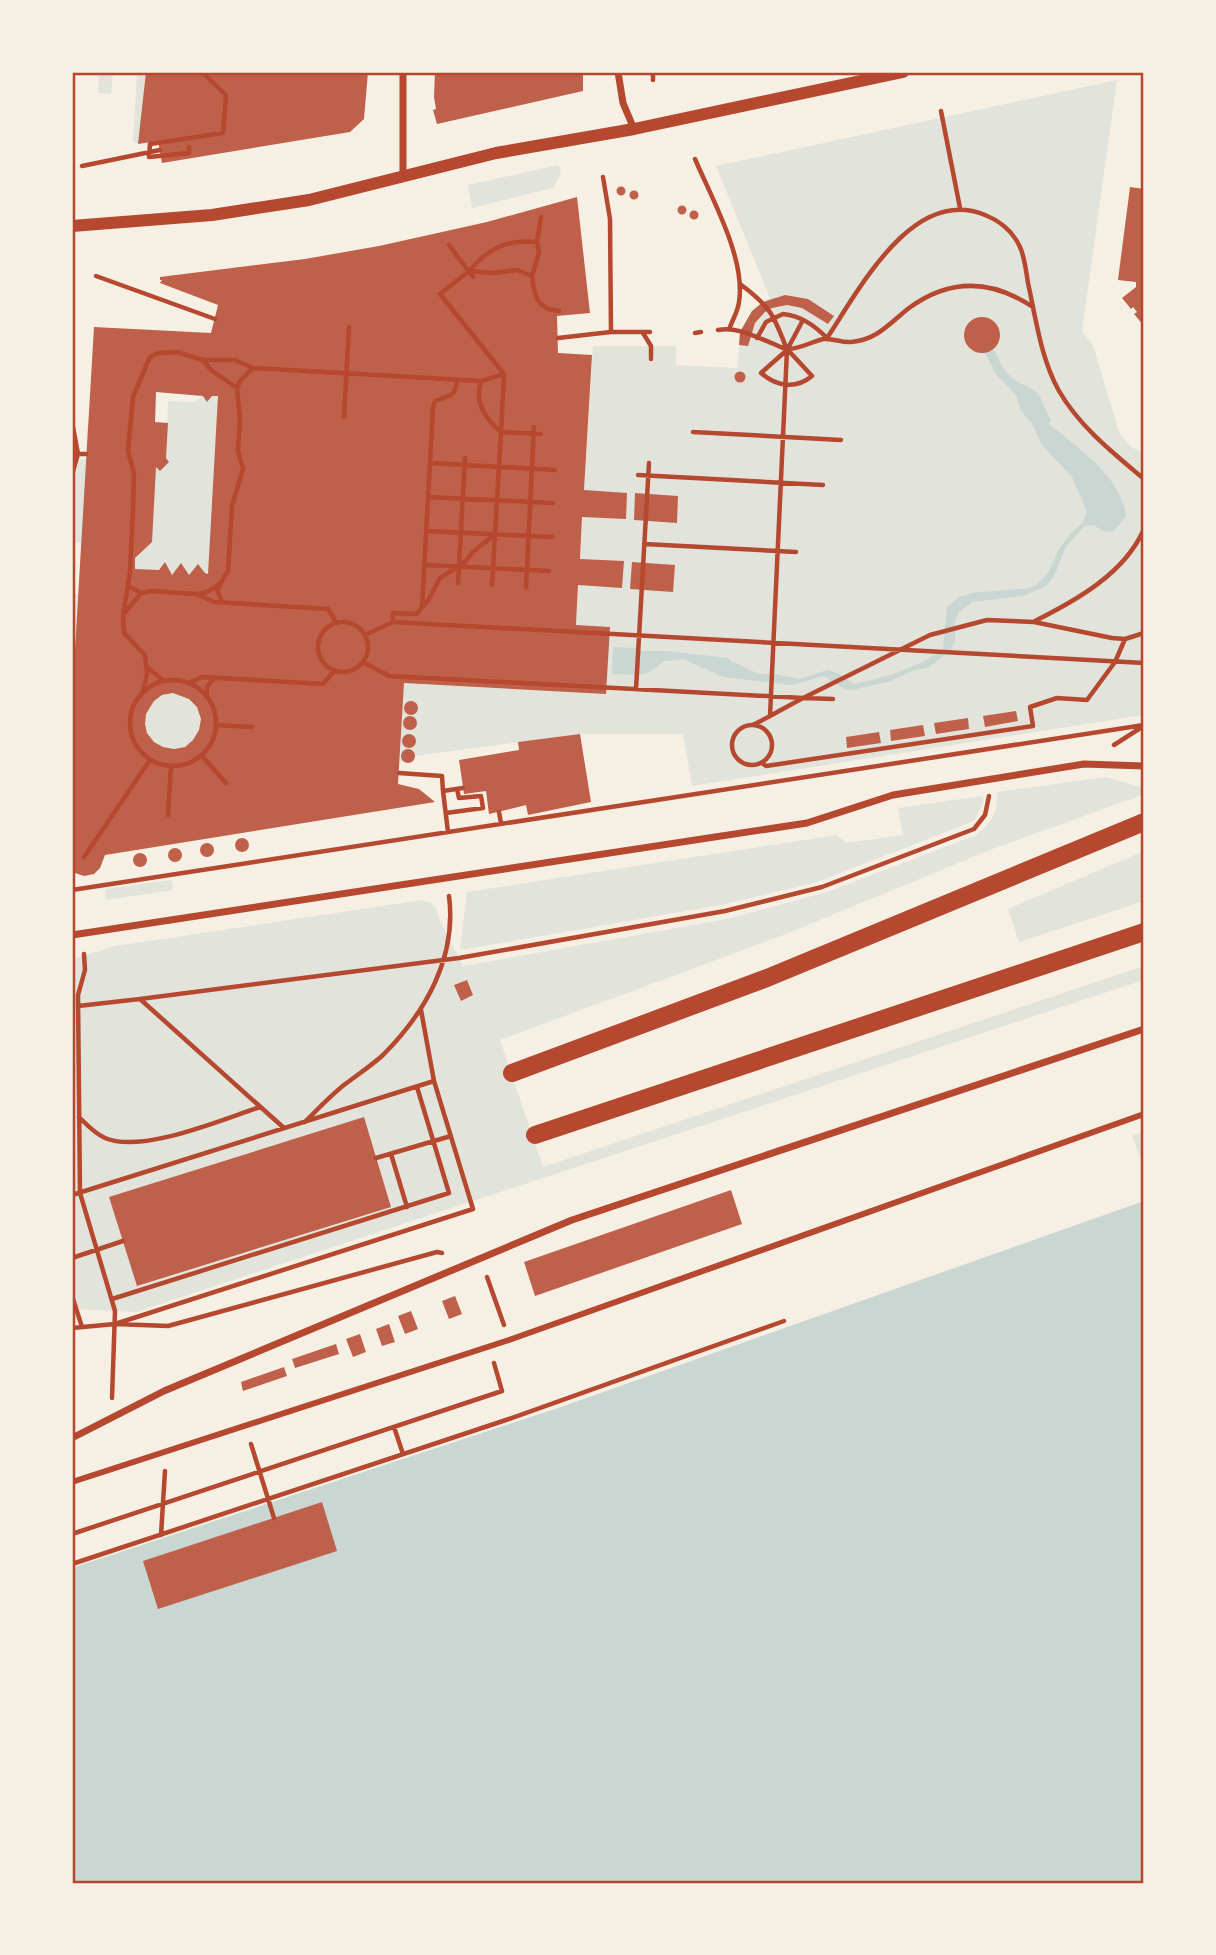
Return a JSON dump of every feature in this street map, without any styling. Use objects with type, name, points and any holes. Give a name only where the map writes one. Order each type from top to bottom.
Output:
[{"type":"main road","points":[[512,1073],[767,978],[1144,822]]},
{"type":"main road","points":[[535,1135],[1144,932]]},
{"type":"street","points":[[403,176],[404,72]]},
{"type":"street","points":[[618,72],[623,103],[634,129]]},
{"type":"street","points":[[72,226],[224,213],[309,200],[496,153],[634,129],[904,72]]},
{"type":"street","points":[[72,935],[807,823],[893,795],[988,779],[1084,764],[1144,766]]},
{"type":"street","points":[[72,1438],[164,1391],[572,1220],[1144,1029]]},
{"type":"street","points":[[72,1482],[509,1340],[1144,1114]]},
{"type":"path","points":[[189,147],[189,153],[149,157],[150,144],[223,133],[226,95],[202,72]]},
{"type":"path","points":[[653,72],[653,80]]},
{"type":"path","points":[[941,111],[960,208]]},
{"type":"path","points":[[82,166],[160,150]]},
{"type":"path","points":[[695,159],[736,255],[740,284],[739,304],[730,327]]},
{"type":"path","points":[[603,177],[610,219],[611,332]]},
{"type":"path","points":[[827,338],[895,241],[933,215],[960,208],[993,219],[1013,236],[1021,248],[1047,365],[1059,391],[1088,430],[1144,478],[1144,486]]},
{"type":"path","points":[[541,217],[537,242],[539,253],[532,276],[537,302],[544,308],[558,311]]},
{"type":"path","points":[[492,585],[502,372],[440,294],[492,248],[537,242]]},
{"type":"path","points":[[449,245],[473,277]]},
{"type":"path","points":[[469,271],[517,271],[532,276]]},
{"type":"path","points":[[96,276],[215,319]]},
{"type":"path","points":[[740,284],[763,302],[775,317],[788,350],[812,376],[804,382],[786,385],[770,380],[761,373],[788,350],[827,338],[850,342],[869,339],[938,291],[965,286],[999,289],[1016,295],[1034,307]]},
{"type":"path","points":[[757,338],[766,322],[783,314],[803,319],[827,338]]},
{"type":"path","points":[[770,716],[788,350],[803,319]]},
{"type":"path","points":[[344,417],[349,327]]},
{"type":"path","points":[[718,330],[730,327],[788,350]]},
{"type":"path","points":[[558,338],[611,332],[650,332]]},
{"type":"path","points":[[643,332],[651,346],[651,359]]},
{"type":"path","points":[[164,680],[149,671],[141,648],[124,633],[123,616],[128,585],[134,474],[128,452],[136,385],[150,357],[158,354],[189,354],[203,360],[235,360],[253,368],[457,380],[481,381],[502,372]]},
{"type":"path","points":[[203,360],[211,370],[237,388]]},
{"type":"path","points":[[225,604],[218,597],[217,590],[228,571],[232,506],[243,469],[238,451],[240,419],[237,388],[253,368]]},
{"type":"path","points":[[422,607],[434,404],[438,399],[456,392],[457,380]]},
{"type":"path","points":[[481,381],[478,393],[487,420],[501,432],[537,434]]},
{"type":"path","points":[[72,422],[75,454],[72,475]]},
{"type":"path","points":[[526,588],[532,468],[537,434],[534,427]]},
{"type":"path","points":[[693,432],[841,440]]},
{"type":"path","points":[[75,454],[86,454]]},
{"type":"path","points":[[431,463],[465,461],[498,467],[555,470]]},
{"type":"path","points":[[458,583],[465,461]]},
{"type":"path","points":[[636,689],[649,463]]},
{"type":"path","points":[[639,475],[823,485]]},
{"type":"path","points":[[429,497],[553,503]]},
{"type":"path","points":[[1034,622],[1087,591],[1112,571],[1133,550],[1144,528]]},
{"type":"path","points":[[427,531],[552,537]]},
{"type":"path","points":[[393,622],[393,613],[417,614],[440,578],[459,566],[495,534]]},
{"type":"path","points":[[644,544],[796,552]]},
{"type":"path","points":[[425,565],[549,571]]},
{"type":"path","points":[[128,585],[141,593],[196,594],[207,592],[220,584]]},
{"type":"path","points":[[123,616],[141,593]]},
{"type":"path","points":[[196,594],[225,604],[328,609],[336,622]]},
{"type":"path","points":[[753,725],[765,730],[771,740],[771,753],[762,763],[749,766],[737,760],[733,754],[732,740],[740,729],[753,725],[897,650],[964,624],[1004,619],[1034,622],[1102,637],[1125,639],[1144,633]]},
{"type":"path","points":[[336,622],[350,622],[365,635],[368,649],[363,662],[350,671],[334,671],[322,661],[318,646],[323,631],[336,622]]},
{"type":"path","points":[[365,635],[393,622],[1144,663]]},
{"type":"path","points":[[762,763],[766,766],[1033,726],[1030,707],[1057,698],[1087,700],[1115,662],[1125,639]]},
{"type":"path","points":[[363,662],[389,676],[832,699]]},
{"type":"path","points":[[147,664],[143,691],[131,710],[131,733],[135,744],[150,760],[171,766],[192,762],[201,755],[214,736],[215,715],[207,697],[207,687],[214,677]]},
{"type":"path","points":[[190,683],[202,677],[214,677],[323,684],[334,671]]},
{"type":"path","points":[[143,691],[164,680],[177,680],[190,683],[207,697]]},
{"type":"path","points":[[216,725],[252,727]]},
{"type":"path","points":[[72,890],[1144,725]]},
{"type":"path","points":[[986,749],[986,757]]},
{"type":"path","points":[[201,755],[226,783]]},
{"type":"path","points":[[84,857],[150,760]]},
{"type":"path","points":[[168,815],[171,766]]},
{"type":"path","points":[[399,773],[442,776],[448,832]]},
{"type":"path","points":[[443,791],[460,789],[459,798],[481,796],[483,808],[446,813]]},
{"type":"path","points":[[78,1006],[444,959],[725,911],[822,887],[974,829],[985,815],[989,794]]},
{"type":"path","points":[[499,812],[502,823]]},
{"type":"path","points":[[304,1122],[341,1087],[381,1057],[421,1010],[435,986],[444,959],[451,912],[447,877]]},
{"type":"path","points":[[84,954],[85,970],[78,995],[80,1193],[115,1311],[112,1387]]},
{"type":"path","points":[[72,999],[78,995]]},
{"type":"path","points":[[140,999],[285,1129]]},
{"type":"path","points":[[115,1324],[473,1209],[434,1081],[421,1010]]},
{"type":"path","points":[[72,1195],[434,1081]]},
{"type":"path","points":[[111,1299],[449,1193],[417,1087]]},
{"type":"path","points":[[79,1116],[103,1137],[111,1140],[145,1141],[170,1137],[260,1107]]},
{"type":"path","points":[[376,1158],[451,1136]]},
{"type":"path","points":[[391,1154],[407,1207]]},
{"type":"path","points":[[72,1258],[123,1241]]},
{"type":"path","points":[[72,1328],[115,1324],[168,1326],[437,1252],[480,1258],[509,1340]]},
{"type":"path","points":[[72,1296],[82,1327]]},
{"type":"path","points":[[72,1564],[506,1420],[784,1321]]},
{"type":"path","points":[[72,1534],[502,1391],[488,1347]]},
{"type":"path","points":[[394,1427],[404,1454]]},
{"type":"path","points":[[256,1460],[274,1518]]},
{"type":"path","points":[[161,1535],[165,1468]]},
{"type":"shaded area","points":[[99,72],[113,72],[111,94],[98,93]]},
{"type":"shaded area","points":[[137,72],[146,72],[139,143],[133,143]]},
{"type":"shaded area","points":[[1117,80],[1082,331],[1093,345],[1119,432],[1130,446],[1144,454],[1144,715],[692,786],[683,734],[580,734],[415,756],[412,751],[406,749],[401,757],[404,762],[400,761],[403,683],[97,828],[106,568],[80,567],[81,543],[72,542],[72,485],[80,459],[86,459],[87,425],[113,427],[119,329],[564,353],[551,597],[576,625],[593,346],[676,346],[676,365],[737,368],[741,337],[747,319],[760,304],[770,298],[716,166]],"holes":[[[156,392],[202,396],[195,402],[168,401],[166,458],[169,462],[160,471],[155,422]],[[178,683],[211,721],[202,745],[156,756],[135,711]]]},
{"type":"shaded area","points":[[559,165],[561,174],[553,188],[472,208],[468,185]]},
{"type":"shaded area","points":[[980,324],[992,330],[994,338],[989,344],[1007,373],[1039,396],[1051,420],[1049,424],[1097,464],[1116,488],[1126,516],[1114,531],[1104,532],[1094,525],[1084,526],[1066,547],[1054,576],[1046,586],[1023,596],[972,602],[959,612],[955,621],[955,641],[951,650],[928,668],[915,670],[888,682],[852,690],[844,689],[824,676],[792,685],[723,677],[684,659],[664,661],[650,672],[640,675],[612,674],[613,647],[729,658],[759,674],[799,679],[827,670],[854,684],[865,682],[913,666],[943,649],[947,607],[959,597],[971,593],[1030,588],[1036,585],[1048,573],[1059,549],[1082,524],[1087,512],[1072,477],[1042,445],[1032,424],[1021,411],[1016,395],[995,373],[982,347],[973,342],[972,332]]},
{"type":"shaded area","points":[[72,594],[78,594],[75,636],[72,630]]},
{"type":"shaded area","points":[[173,693],[184,695],[193,701],[199,710],[199,732],[193,741],[184,747],[173,749],[162,747],[153,741],[147,732],[145,721],[147,710],[153,701],[162,695]]},
{"type":"shaded area","points":[[1106,777],[1141,787],[1142,795],[990,850],[781,936],[500,1040],[543,1167],[1144,966],[1144,980],[136,1312],[72,1309],[72,959],[116,946],[422,900],[437,909],[439,919],[463,966],[727,919],[827,892],[976,835],[993,816],[997,805],[997,792]]},
{"type":"shaded area","points":[[982,796],[983,803],[974,821],[817,882],[721,905],[460,950],[467,892],[837,835],[846,843],[903,835],[898,808]]},
{"type":"shaded area","points":[[1144,851],[1144,901],[1019,942],[1008,909]]},
{"type":"shaded area","points":[[172,880],[173,890],[106,900],[105,889]]},
{"type":"shaded area","points":[[1144,1131],[1144,1168],[1132,1136]]},
{"type":"shaded area","points":[[1144,1201],[1144,1883],[72,1883],[72,1568],[558,1408]]},
{"type":"building","points":[[146,72],[368,72],[364,119],[350,132],[162,163],[158,141],[138,144]]},
{"type":"building","points":[[435,72],[583,72],[583,91],[437,124],[433,110],[436,109]]},
{"type":"building","points":[[621,186],[626,191],[621,196],[616,191]]},
{"type":"building","points":[[1130,187],[1144,189],[1144,326],[1134,314],[1137,312],[1122,298],[1136,287],[1136,282],[1118,280]]},
{"type":"building","points":[[634,190],[639,195],[634,200],[629,195]]},
{"type":"building","points":[[577,197],[590,313],[557,316],[558,353],[592,355],[584,490],[627,493],[626,519],[582,517],[580,559],[624,561],[622,588],[578,585],[576,625],[610,627],[606,694],[404,683],[398,784],[419,789],[435,802],[105,855],[100,868],[94,874],[84,876],[72,872],[72,700],[94,327],[211,333],[218,305],[160,283],[160,277],[305,259],[487,222]],"holes":[[[156,392],[203,396],[207,402],[212,396],[218,396],[208,574],[198,564],[189,575],[181,563],[172,575],[165,562],[159,570],[135,569],[135,558],[152,542],[156,467],[160,471],[169,462],[166,458],[168,423],[155,422]],[[173,693],[189,699],[197,707],[201,719],[193,740],[185,747],[174,749],[154,742],[147,733],[145,724],[146,714],[154,701],[162,695]]]},
{"type":"building","points":[[682,205],[687,210],[682,215],[677,210]]},
{"type":"building","points":[[694,210],[699,215],[694,220],[689,215]]},
{"type":"building","points":[[785,295],[808,299],[834,316],[828,324],[802,308],[787,305],[772,308],[755,323],[748,346],[739,345],[740,332],[752,311],[763,302]]},
{"type":"building","points":[[982,317],[995,322],[1000,335],[995,348],[982,353],[969,348],[964,335],[969,322]]},
{"type":"building","points":[[740,372],[744,373],[744,381],[740,382],[736,381],[735,377],[736,373]]},
{"type":"building","points":[[635,493],[678,496],[677,523],[634,520]]},
{"type":"building","points":[[632,562],[675,565],[673,592],[630,589]]},
{"type":"building","points":[[411,701],[416,703],[416,713],[411,715],[406,713],[404,708],[406,703]]},
{"type":"building","points":[[1016,711],[1018,721],[985,727],[983,716]]},
{"type":"building","points":[[410,716],[415,718],[415,728],[410,730],[405,728],[403,723],[405,718]]},
{"type":"building","points":[[968,718],[969,729],[936,734],[934,723]]},
{"type":"building","points":[[923,725],[925,736],[891,741],[890,730]]},
{"type":"building","points":[[879,732],[881,743],[847,748],[846,737]]},
{"type":"building","points":[[409,734],[414,736],[414,746],[409,748],[404,746],[402,741],[404,736]]},
{"type":"building","points":[[580,734],[591,802],[528,815],[526,805],[489,814],[486,791],[464,794],[459,760],[519,750],[518,742]]},
{"type":"building","points":[[408,749],[413,751],[413,761],[408,763],[403,761],[401,756],[403,751]]},
{"type":"building","points":[[242,838],[247,840],[247,850],[242,852],[237,850],[235,845],[237,840]]},
{"type":"building","points":[[207,843],[212,845],[212,855],[207,857],[202,855],[200,850],[202,845]]},
{"type":"building","points":[[175,848],[180,850],[180,860],[175,862],[170,860],[168,855],[170,850]]},
{"type":"building","points":[[140,853],[145,855],[145,865],[140,867],[135,865],[133,860],[135,855]]},
{"type":"building","points":[[467,980],[473,995],[461,1001],[454,985]]},
{"type":"building","points":[[364,1117],[391,1207],[137,1286],[109,1197]]},
{"type":"building","points":[[731,1190],[742,1224],[535,1296],[524,1262]]},
{"type":"building","points":[[455,1296],[462,1314],[449,1319],[442,1301]]},
{"type":"building","points":[[411,1311],[418,1329],[405,1334],[398,1316]]},
{"type":"building","points":[[389,1324],[395,1342],[382,1346],[376,1329]]},
{"type":"building","points":[[360,1334],[366,1352],[353,1357],[346,1339]]},
{"type":"building","points":[[336,1344],[339,1354],[295,1368],[292,1359]]},
{"type":"building","points":[[284,1367],[287,1376],[243,1391],[241,1382]]},
{"type":"building","points":[[322,1502],[337,1551],[158,1609],[143,1561]]}]
